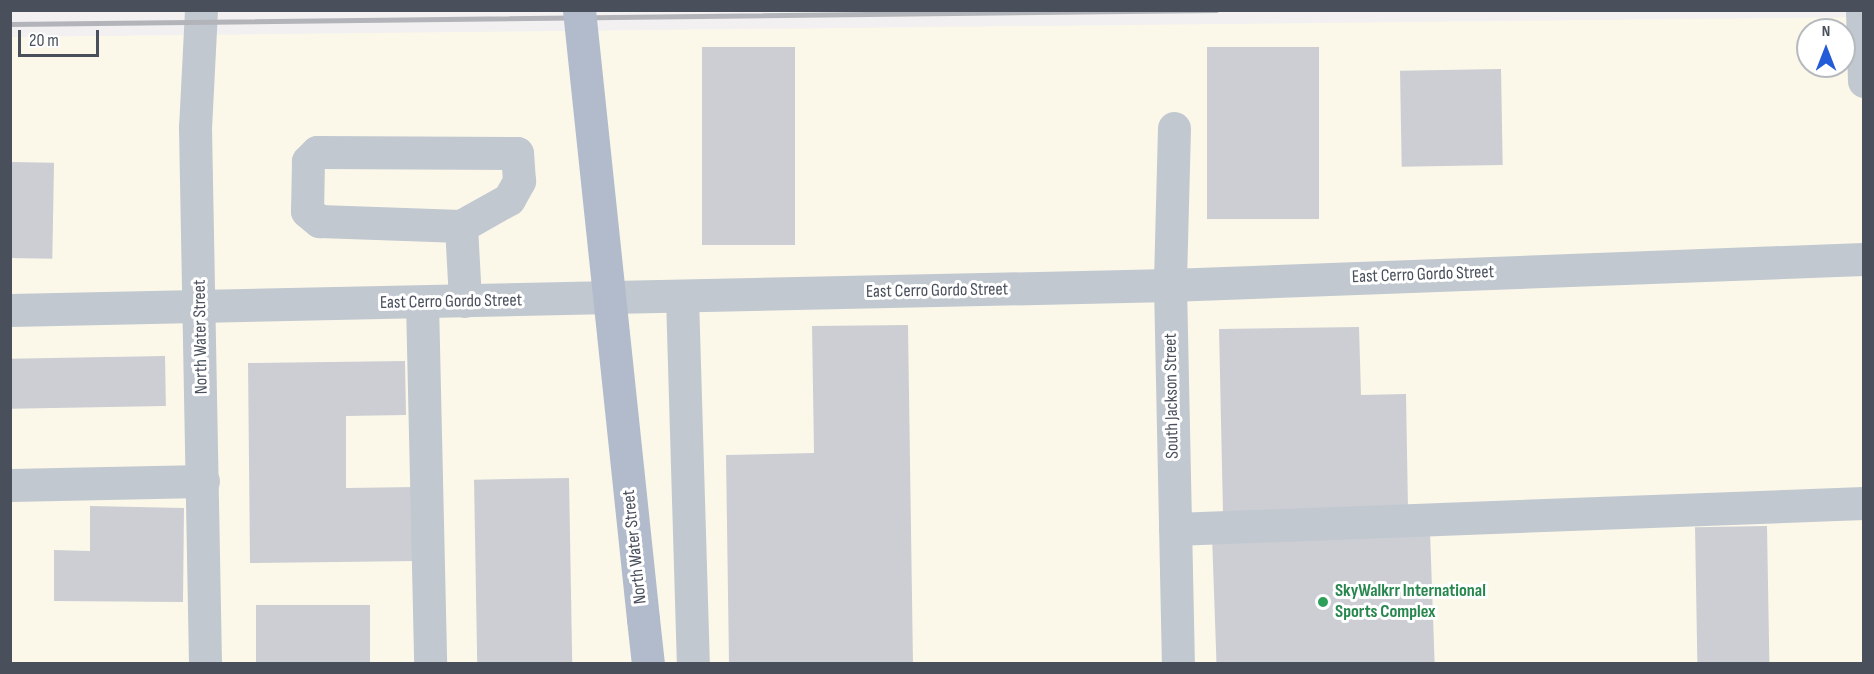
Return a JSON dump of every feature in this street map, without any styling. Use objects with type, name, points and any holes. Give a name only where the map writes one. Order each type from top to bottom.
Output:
[{"type":"main road","name":"North Water Street","points":[[579,10],[648,663]]},
{"type":"street","name":"North Water Street","points":[[201,10],[195,127],[201,307],[205,663]]},
{"type":"street","points":[[1862,10],[1863,81]]},
{"type":"street","name":"South Jackson Street","points":[[1174,128],[1170,285],[1178,663]]},
{"type":"street","points":[[317,152],[517,153],[519,181],[509,199],[461,226],[319,221],[307,211],[308,161],[317,152]]},
{"type":"street","points":[[461,226],[465,301]]},
{"type":"street","name":"East Cerro Gordo Street","points":[[10,309],[201,307],[1170,285],[1863,259]]},
{"type":"street","points":[[682,297],[693,663]]},
{"type":"street","points":[[422,302],[430,663]]},
{"type":"street","points":[[10,485],[203,481]]},
{"type":"street","points":[[1175,529],[1863,503]]},
{"type":"shaded area","points":[[1863,17],[1863,663],[11,663],[10,37]]},
{"type":"building","points":[[702,47],[795,47],[795,245],[702,245]]},
{"type":"building","points":[[1207,47],[1319,47],[1319,219],[1207,219]]},
{"type":"building","points":[[1501,69],[1503,165],[1402,167],[1400,71]]},
{"type":"building","points":[[10,162],[54,163],[52,259],[10,258]]},
{"type":"building","points":[[908,325],[913,664],[729,664],[726,455],[814,453],[812,326]]},
{"type":"building","points":[[1359,327],[1361,395],[1406,394],[1408,509],[1223,513],[1219,329]]},
{"type":"building","points":[[165,356],[166,406],[11,409],[10,359]]},
{"type":"building","points":[[405,361],[406,415],[346,416],[346,488],[416,487],[417,561],[250,563],[248,363]]},
{"type":"building","points":[[569,478],[572,664],[477,664],[474,480]]},
{"type":"building","points":[[90,506],[184,508],[183,602],[54,601],[54,550],[90,551]]},
{"type":"building","points":[[1767,526],[1769,664],[1697,664],[1695,527]]},
{"type":"building","name":"SkyWalkrr International Sports Complex","points":[[1430,531],[1435,664],[1217,664],[1212,539]]},
{"type":"building","points":[[256,605],[370,605],[370,664],[256,664]]},
{"type":"railway","points":[[10,24],[1216,10]]},
{"type":"place","name":"SkyWalkrr International Sports Complex","points":[[1323,602]]}]
